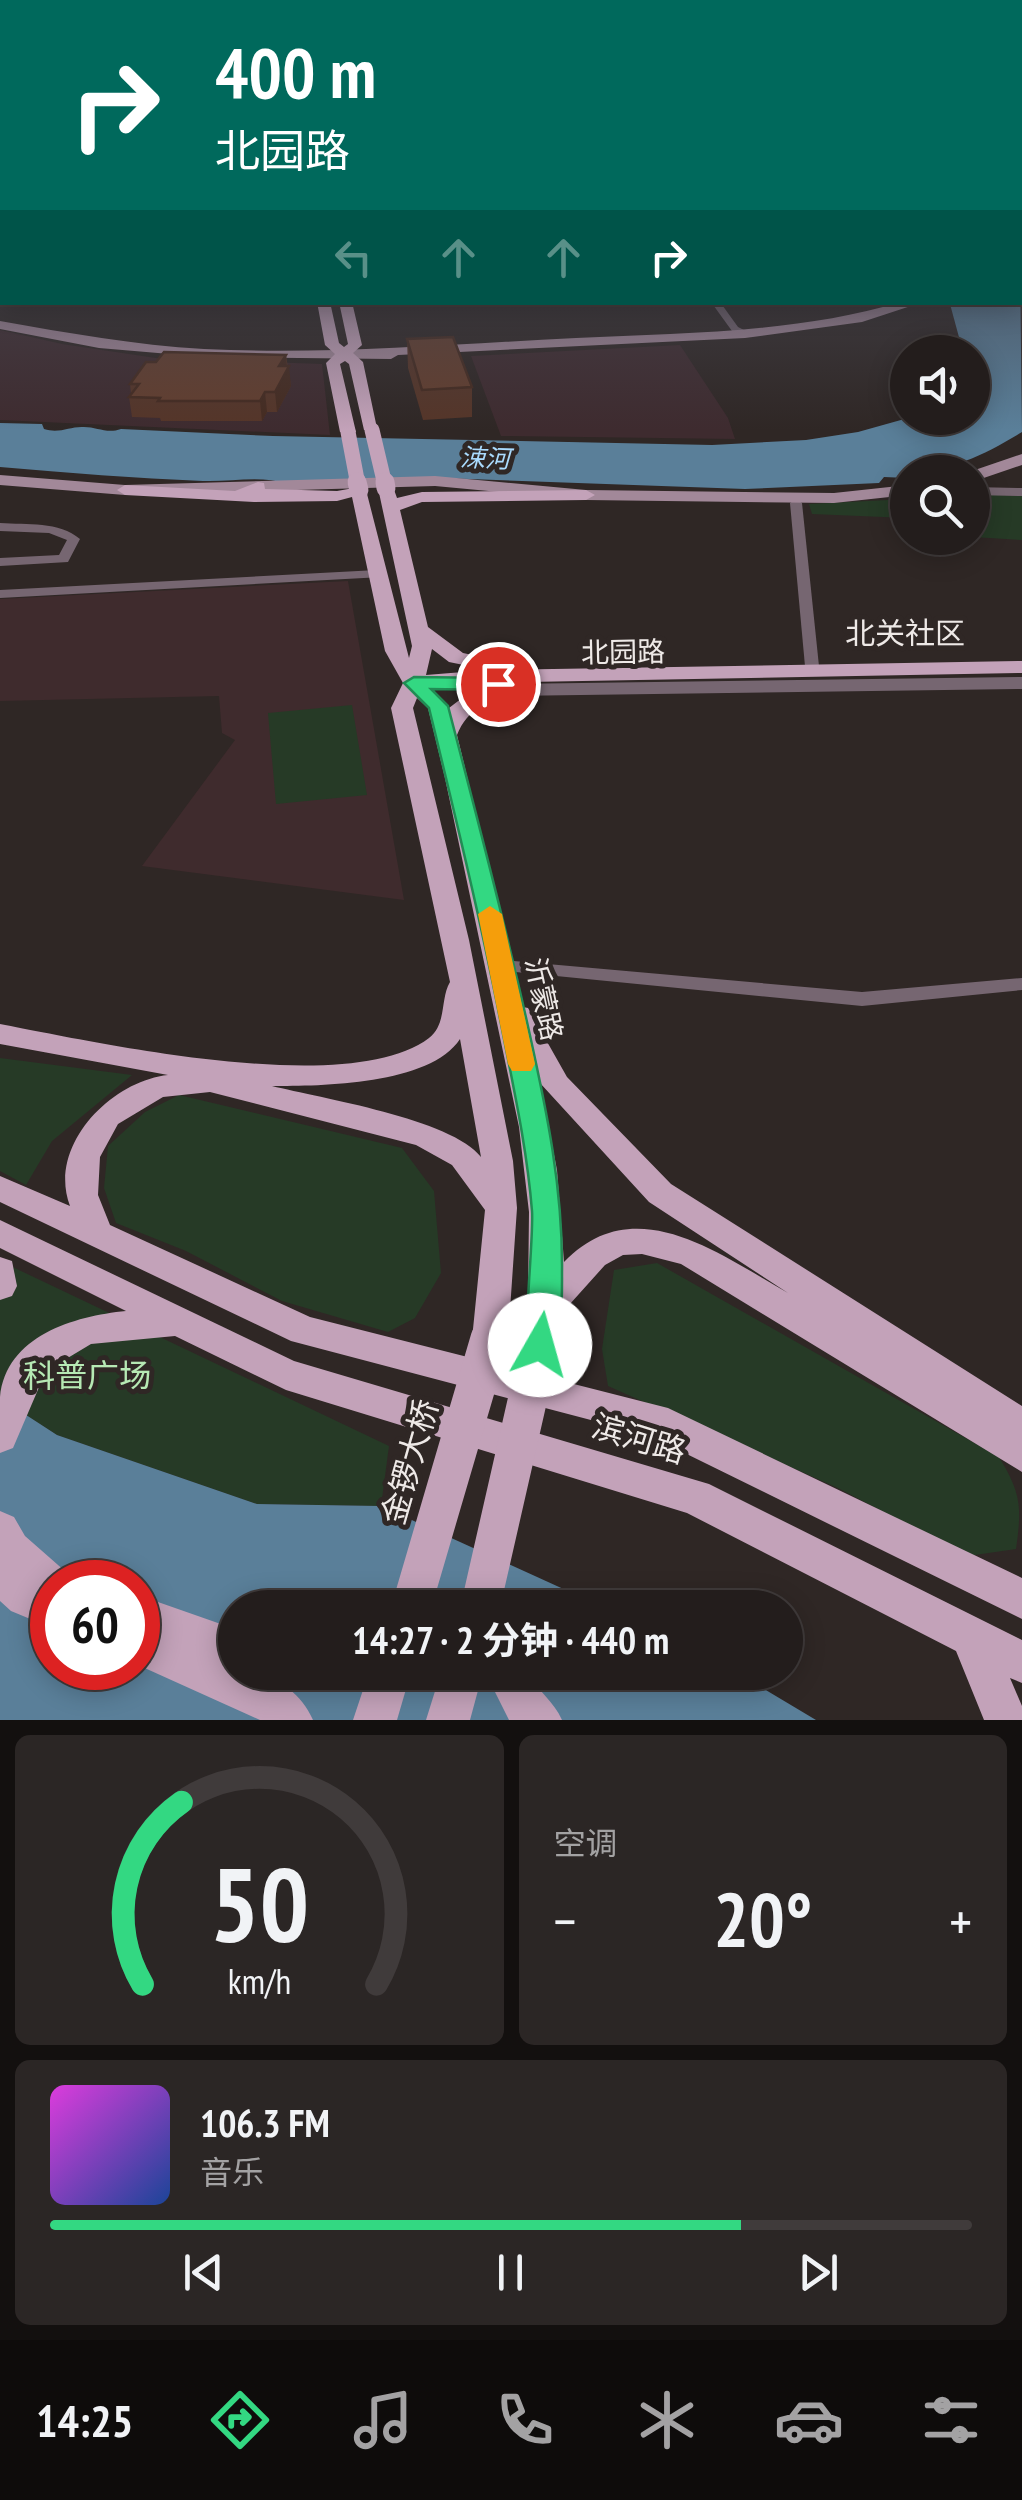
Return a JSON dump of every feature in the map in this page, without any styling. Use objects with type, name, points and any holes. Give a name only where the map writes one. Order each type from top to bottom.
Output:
[{"type":"main road","points":[[325,305],[339,352],[356,362],[422,646],[414,683],[402,708],[462,968],[497,1161],[501,1208]]},
{"type":"main road","points":[[339,352],[346,305]]},
{"type":"main road","points":[[0,325],[168,356],[525,347],[744,334],[862,318],[906,305]]},
{"type":"main road","points":[[339,352],[482,352],[525,347]]},
{"type":"main road","points":[[339,352],[525,347]]},
{"type":"main road","name":"沂蒙路","points":[[339,352],[348,432],[395,651],[414,683],[438,706],[542,1158],[548,1226],[543,1326]]},
{"type":"main road","points":[[990,471],[1022,459]]},
{"type":"main road","points":[[0,480],[124,490],[346,498],[363,510]]},
{"type":"main road","points":[[124,490],[435,481],[586,496]]},
{"type":"main road","points":[[258,487],[241,494],[337,496],[359,490]]},
{"type":"main road","points":[[386,488],[402,496],[504,495],[512,491],[507,488]]},
{"type":"main road","points":[[390,511],[397,504],[422,498],[834,498],[890,492]]},
{"type":"main road","points":[[418,629],[456,658],[522,670],[757,669]]},
{"type":"main road","name":"北园路","points":[[414,683],[464,677],[757,669],[1022,668]]},
{"type":"main road","name":"北园路","points":[[414,683],[1022,668]]},
{"type":"main road","points":[[446,734],[451,714],[480,696],[531,683]]},
{"type":"main road","points":[[0,1034],[205,1070],[328,1075],[381,1071],[441,1044],[457,1016],[462,968]]},
{"type":"main road","points":[[503,980],[556,1084],[660,1193],[1022,1426]]},
{"type":"main road","points":[[98,1235],[82,1195],[84,1157],[107,1116],[156,1086],[210,1081],[425,1136],[463,1157],[501,1208]]},
{"type":"main road","name":"滨河路","points":[[0,1188],[303,1330],[655,1420],[1014,1589]]},
{"type":"main road","name":"金锣大桥","points":[[411,1590],[490,1339],[501,1208]]},
{"type":"main road","name":"滨河路","points":[[0,1233],[286,1374],[695,1497],[1022,1662]]},
{"type":"main road","points":[[485,1590],[543,1326],[583,1262],[613,1240],[664,1244],[692,1254],[1006,1440],[1022,1455]]},
{"type":"main road","points":[[0,1272],[0,1286]]},
{"type":"main road","points":[[0,1436],[32,1362],[85,1330],[179,1320]]},
{"type":"main road","points":[[0,1530],[10,1550],[30,1567]]},
{"type":"main road","points":[[0,1572],[30,1599]]},
{"type":"main road","points":[[160,1624],[218,1644]]},
{"type":"main road","points":[[971,1636],[1007,1718]]},
{"type":"main road","points":[[160,1653],[273,1702],[292,1720]]},
{"type":"main road","points":[[375,1720],[384,1690]]},
{"type":"main road","points":[[448,1720],[457,1690]]},
{"type":"main road","points":[[514,1690],[540,1720]]},
{"type":"street","points":[[717,305],[735,330],[744,334]]},
{"type":"street","points":[[990,491],[1022,492]]},
{"type":"street","points":[[796,503],[812,666]]},
{"type":"street","points":[[0,528],[68,534],[74,540],[62,559],[0,562]]},
{"type":"street","points":[[0,594],[377,574]]},
{"type":"street","points":[[757,669],[1022,668]]},
{"type":"street","points":[[499,690],[1022,683]]},
{"type":"street","points":[[503,980],[862,999],[1022,984]]},
{"type":"shaded area","points":[[0,330],[156,358],[322,364],[330,435],[0,420]]},
{"type":"shaded area","points":[[680,345],[728,418],[735,439],[501,436],[471,356]]},
{"type":"shaded area","points":[[348,581],[404,900],[142,866],[235,740],[222,733],[219,696],[0,701],[0,599]]},
{"type":"green space","points":[[990,495],[1022,496],[1022,540],[990,538]]},
{"type":"green space","points":[[890,500],[890,517],[812,514],[809,504]]},
{"type":"green space","points":[[352,705],[367,795],[276,804],[268,713]]},
{"type":"green space","points":[[0,1058],[132,1075],[52,1141],[26,1185],[0,1171]]},
{"type":"green space","points":[[179,1095],[402,1148],[434,1191],[441,1273],[415,1318],[388,1332],[282,1301],[186,1251],[116,1223],[104,1188],[108,1146],[145,1112]]},
{"type":"green space","name":"科普广场","points":[[0,1261],[389,1446],[381,1506],[257,1504],[57,1435],[0,1398]]},
{"type":"green space","points":[[657,1263],[999,1457],[1018,1501],[1016,1549],[968,1556],[838,1488],[608,1386],[602,1349],[614,1270]]},
{"type":"water","name":"涑河","points":[[950,305],[1020,305],[1022,432],[979,455],[890,455],[890,477],[884,477],[879,483],[745,489],[414,477],[288,484],[0,467],[0,423],[42,424],[44,429],[55,431],[84,427],[273,436],[712,445],[806,440],[890,423],[890,435],[990,435],[990,335],[958,335]]},
{"type":"water","points":[[0,1398],[57,1435],[257,1504],[381,1506],[566,1590],[218,1590],[218,1690],[766,1690],[816,1720],[0,1720]]},
{"type":"building","points":[[453,337],[472,387],[422,390],[407,339]]},
{"type":"building","points":[[164,352],[286,355],[279,366],[289,366],[275,392],[265,392],[260,401],[158,401],[160,398],[129,397],[139,384],[130,384],[146,362],[156,362]]},
{"type":"slow traffic","points":[[490,914],[522,1064]]},
{"type":"district","name":"北关社区","points":[[905,634]]},
{"type":"route","points":[[498,684],[414,683],[438,706],[496,936],[542,1158],[548,1226],[546,1307],[540,1345]]}]
